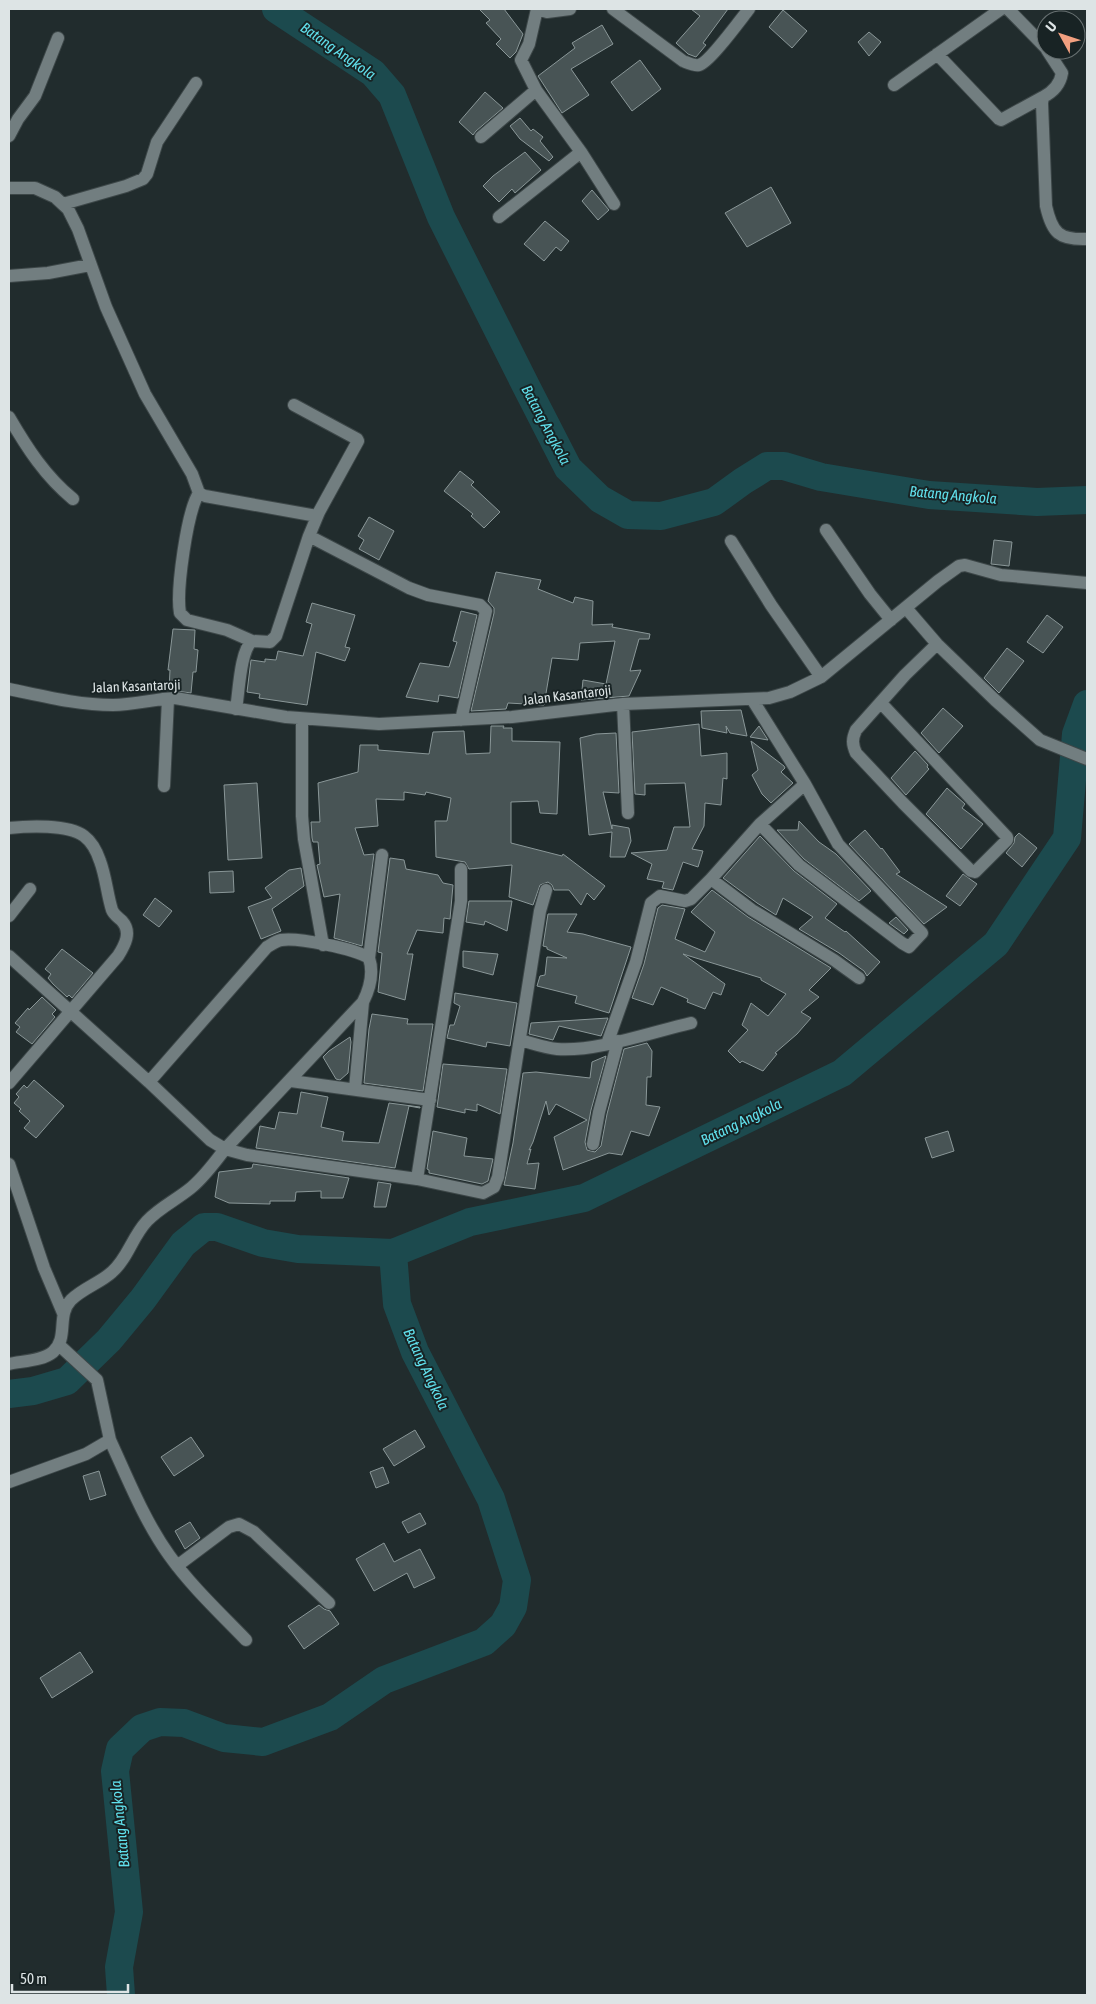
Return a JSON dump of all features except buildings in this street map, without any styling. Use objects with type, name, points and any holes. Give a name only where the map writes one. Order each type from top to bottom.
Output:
[{"type":"street","points":[[570,9],[548,12],[537,9],[528,44],[521,60],[536,90],[581,152],[614,204]]},
{"type":"street","points":[[613,9],[684,61],[696,65],[701,64],[712,55],[749,9]]},
{"type":"street","points":[[894,85],[1001,9]]},
{"type":"street","points":[[1008,9],[1036,38]]},
{"type":"street","points":[[9,136],[18,119],[35,96],[58,38]]},
{"type":"street","points":[[937,54],[1002,120],[1053,92],[1059,83],[1062,73],[1054,60]]},
{"type":"street","points":[[63,204],[126,186],[143,179],[147,174],[157,142],[196,82]]},
{"type":"street","points":[[481,137],[536,90]]},
{"type":"street","points":[[1043,98],[1046,197],[1049,220],[1054,230],[1064,237],[1087,240]]},
{"type":"street","points":[[499,217],[581,152]]},
{"type":"street","points":[[9,188],[35,188],[46,192],[68,209],[78,229],[106,307],[145,394],[192,474],[199,493],[205,496],[316,516]]},
{"type":"street","points":[[9,276],[48,273],[90,265]]},
{"type":"street","points":[[199,493],[193,502],[187,526],[180,613],[187,620],[227,630],[252,641],[267,643],[276,636],[316,516],[358,445],[358,440],[294,405]]},
{"type":"street","points":[[9,417],[37,462],[57,486],[73,499]]},
{"type":"street","points":[[826,530],[870,594],[891,620]]},
{"type":"street","points":[[309,536],[396,582],[428,595],[480,606],[484,609],[485,616],[461,720]]},
{"type":"street","points":[[730,541],[771,605],[821,677]]},
{"type":"street","name":"Jalan Kasantaroji","points":[[9,689],[77,703],[114,705],[168,698],[302,718],[379,724],[559,712],[623,704],[769,698],[790,692],[821,677],[938,581],[961,566],[1001,575],[1087,582]]},
{"type":"street","points":[[906,608],[937,644],[994,700],[1040,740],[1087,759]]},
{"type":"street","points":[[236,709],[244,658],[252,641]]},
{"type":"street","points":[[881,703],[1007,837],[1007,840],[975,872],[971,871],[903,803],[856,753],[852,737],[856,730],[906,675],[937,644]]},
{"type":"street","points":[[164,786],[168,698]]},
{"type":"street","points":[[752,699],[805,784],[838,844],[922,934],[910,947],[902,943],[798,865],[760,824]]},
{"type":"street","points":[[623,704],[628,813]]},
{"type":"street","points":[[302,718],[302,816],[304,839],[323,945]]},
{"type":"street","points":[[593,1144],[612,1042],[651,903],[660,896],[688,900],[700,891],[760,824],[805,784]]},
{"type":"street","points":[[9,828],[54,828],[73,831],[84,836],[94,848],[100,861],[113,911],[126,926],[127,937],[123,949],[72,1012],[9,1083]]},
{"type":"street","points":[[354,1089],[363,1002],[370,986],[372,971],[369,958],[382,855]]},
{"type":"street","points":[[417,1179],[461,901],[461,869]]},
{"type":"street","points":[[711,879],[752,910],[860,978]]},
{"type":"street","points":[[9,916],[30,889]]},
{"type":"street","points":[[9,956],[149,1082],[210,1140],[225,1149],[247,1155],[417,1179],[483,1193],[494,1187],[498,1177],[540,911],[546,890]]},
{"type":"street","points":[[149,1082],[267,947],[282,940],[354,951],[369,958]]},
{"type":"street","points":[[9,1364],[44,1356],[59,1345],[64,1308],[78,1294],[112,1272],[123,1259],[140,1228],[194,1186],[225,1149],[291,1081],[363,1002]]},
{"type":"street","points":[[520,1040],[555,1049],[582,1048],[691,1023]]},
{"type":"street","points":[[291,1081],[430,1100]]},
{"type":"street","points":[[9,1164],[44,1268],[63,1313]]},
{"type":"street","points":[[59,1345],[94,1376],[98,1384],[110,1440],[151,1524],[177,1566],[246,1640]]},
{"type":"street","points":[[9,1482],[86,1454],[110,1440]]},
{"type":"street","points":[[177,1566],[229,1527],[239,1524],[254,1532],[329,1603]]},
{"type":"waterway","name":"Batang Angkola","points":[[276,9],[373,73],[392,95],[441,217],[568,468],[600,499],[628,515],[661,516],[714,502],[767,466],[784,466],[821,477],[929,495],[1037,502],[1087,500]]},
{"type":"waterway","name":"Batang Angkola","points":[[9,1394],[33,1391],[67,1381],[109,1340],[143,1299],[183,1244],[204,1227],[217,1227],[263,1243],[298,1249],[393,1253],[470,1222],[584,1198],[842,1073],[996,944],[1067,838],[1076,734],[1087,704]]},
{"type":"waterway","name":"Batang Angkola","points":[[121,1995],[119,1967],[129,1912],[115,1771],[120,1749],[142,1728],[160,1722],[184,1723],[224,1738],[263,1742],[330,1717],[384,1680],[484,1642],[503,1625],[513,1607],[517,1580],[491,1499],[415,1352],[397,1304],[393,1253]]}]
